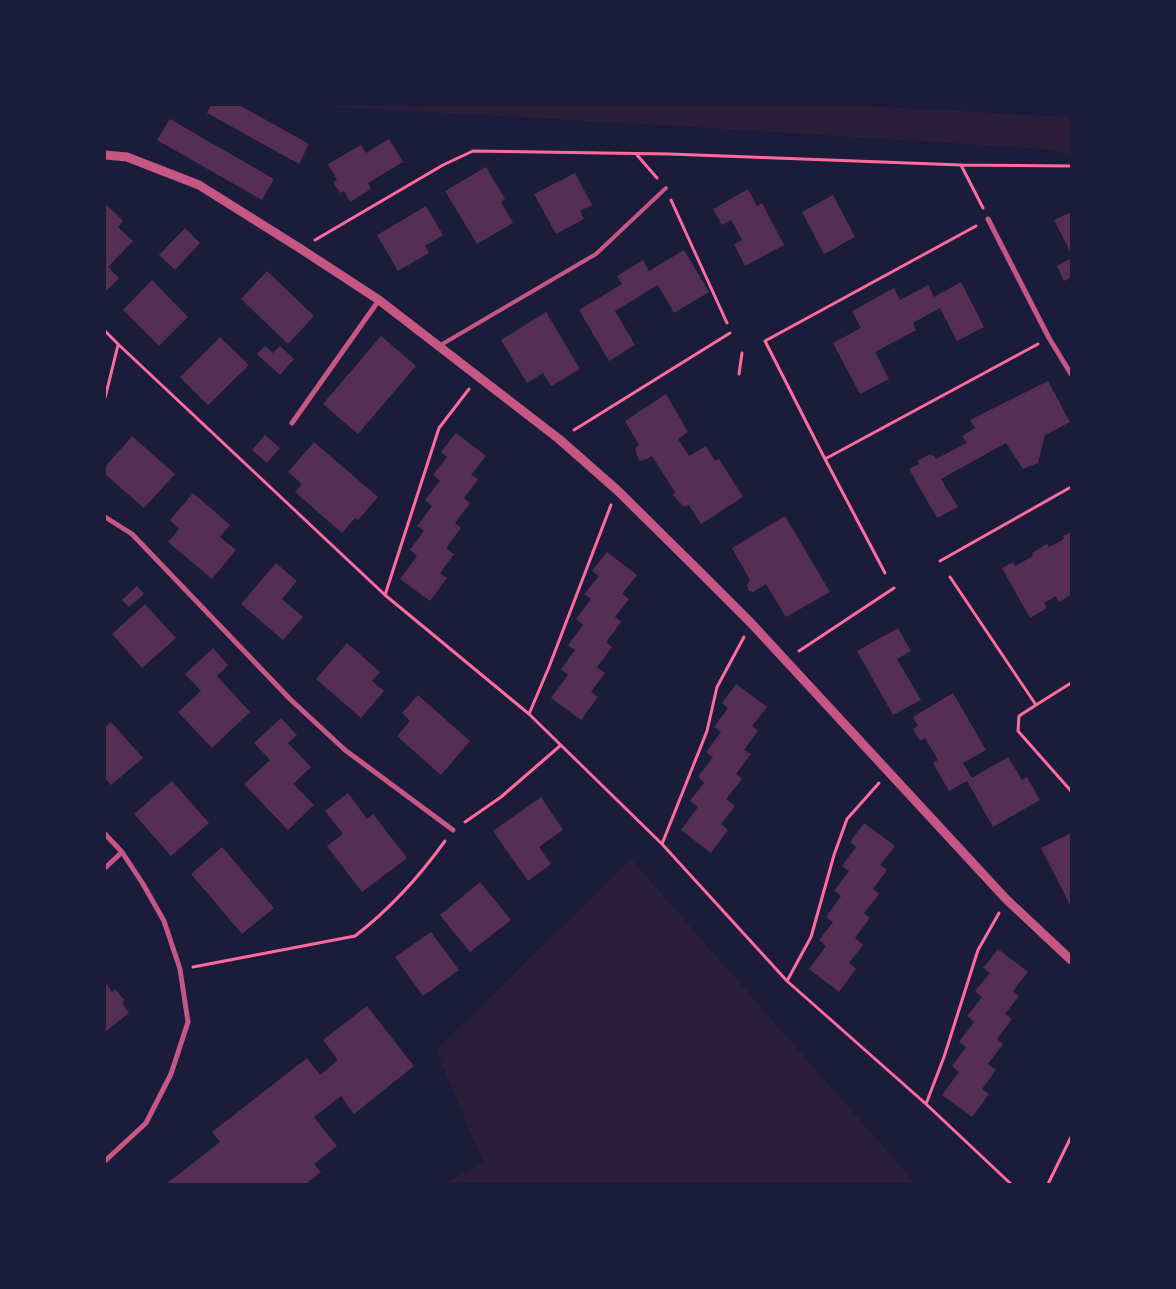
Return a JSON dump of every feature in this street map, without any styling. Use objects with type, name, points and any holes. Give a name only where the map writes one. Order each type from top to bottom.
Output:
[{"type":"street","points":[[105,155],[127,156],[199,185],[379,300],[559,439],[616,490],[701,572],[1006,899],[1071,960]]},
{"type":"street","points":[[988,219],[1050,338],[1071,374]]},
{"type":"street","points":[[292,423],[379,300]]},
{"type":"street","points":[[105,517],[132,534],[290,699],[345,750],[453,830]]},
{"type":"street","points":[[105,834],[122,852],[164,921],[180,969],[188,1022],[172,1074],[146,1123],[105,1161]]},
{"type":"street","points":[[105,868],[122,852]]},
{"type":"lane","points":[[439,346],[596,254],[666,188]]},
{"type":"path","points":[[301,249],[443,165],[472,152],[670,154],[961,165],[1071,166]]},
{"type":"path","points":[[636,154],[666,188],[727,323]]},
{"type":"path","points":[[885,572],[765,341],[988,219],[961,165]]},
{"type":"path","points":[[105,330],[385,595],[529,714],[662,844],[787,982],[926,1104],[1011,1184]]},
{"type":"path","points":[[559,439],[730,333]]},
{"type":"path","points":[[825,459],[1050,338]]},
{"type":"path","points":[[105,398],[119,345]]},
{"type":"path","points":[[740,374],[742,353]]},
{"type":"path","points":[[385,595],[439,428],[479,377]]},
{"type":"path","points":[[940,561],[1071,487]]},
{"type":"path","points":[[529,714],[549,667],[616,490]]},
{"type":"path","points":[[950,577],[1036,705]]},
{"type":"path","points":[[784,660],[894,588]]},
{"type":"path","points":[[662,844],[707,731],[718,687],[751,624]]},
{"type":"path","points":[[1071,683],[1019,716],[1018,731],[1071,791]]},
{"type":"path","points":[[502,796],[561,745]]},
{"type":"path","points":[[787,982],[811,937],[834,855],[847,819],[889,773]]},
{"type":"path","points":[[180,969],[355,936],[376,920],[427,867]]},
{"type":"path","points":[[926,1104],[944,1057],[978,950],[1006,899]]},
{"type":"path","points":[[1048,1184],[1071,1137]]},
{"type":"shaded area","points":[[306,105],[849,105],[1071,117],[1071,154],[1044,149]]},
{"type":"shaded area","points":[[631,859],[916,1184],[444,1184],[483,1162],[436,1050]]},
{"type":"building","points":[[211,105],[239,105],[309,144],[299,164],[207,113]]},
{"type":"building","points":[[170,119],[274,179],[262,200],[157,140]]},
{"type":"building","points":[[389,139],[403,162],[368,183],[371,189],[350,202],[344,191],[340,193],[333,182],[337,180],[328,164],[361,145],[366,153]]},
{"type":"building","points":[[486,167],[505,199],[501,202],[513,223],[477,244],[445,191]]},
{"type":"building","points":[[575,173],[592,205],[580,211],[584,219],[556,234],[534,194]]},
{"type":"building","points":[[748,189],[757,206],[762,203],[784,245],[745,266],[734,244],[742,240],[731,220],[722,225],[713,209]]},
{"type":"building","points":[[833,195],[855,237],[824,254],[802,212]]},
{"type":"building","points":[[107,205],[123,221],[118,227],[133,241],[108,267],[119,278],[106,291],[105,207]]},
{"type":"building","points":[[426,206],[443,235],[425,246],[429,253],[398,271],[377,235]]},
{"type":"building","points":[[1071,212],[1071,253],[1054,220]]},
{"type":"building","points":[[185,228],[200,243],[175,270],[159,255]]},
{"type":"building","points":[[684,250],[709,292],[674,313],[658,285],[615,311],[635,345],[609,361],[579,310],[622,284],[617,276],[643,260],[649,271]]},
{"type":"building","points":[[1071,258],[1071,277],[1064,281],[1057,266]]},
{"type":"building","points":[[267,271],[314,316],[288,344],[241,299]]},
{"type":"building","points":[[152,280],[188,317],[159,346],[123,310]]},
{"type":"building","points":[[961,282],[984,327],[957,341],[940,308],[913,323],[916,330],[875,352],[889,379],[860,394],[833,343],[861,328],[852,311],[894,288],[900,300],[928,285],[934,297]]},
{"type":"building","points":[[546,312],[580,369],[551,386],[543,373],[527,383],[501,340]]},
{"type":"building","points":[[381,336],[416,366],[358,434],[323,404]]},
{"type":"building","points":[[220,337],[249,365],[208,405],[180,377]]},
{"type":"building","points":[[265,346],[273,353],[280,346],[294,359],[280,375],[257,354]]},
{"type":"building","points":[[1048,381],[1070,422],[1045,435],[1038,463],[1023,469],[1006,443],[941,479],[958,507],[937,518],[909,469],[919,464],[917,461],[930,454],[936,459],[967,443],[962,436],[975,428],[970,420]]},
{"type":"building","points":[[666,394],[688,432],[678,439],[689,456],[706,446],[715,461],[719,459],[743,497],[701,524],[689,505],[684,507],[673,495],[675,492],[652,456],[639,461],[635,448],[639,445],[625,421]]},
{"type":"building","points":[[456,433],[486,456],[471,475],[478,479],[464,498],[470,503],[455,523],[461,528],[446,548],[454,554],[440,573],[447,578],[430,601],[400,579],[417,556],[410,550],[424,531],[417,526],[432,506],[425,500],[440,481],[433,475],[447,457],[441,452]]},
{"type":"building","points":[[265,435],[280,448],[267,463],[252,450]]},
{"type":"building","points":[[132,436],[175,474],[144,508],[105,474],[105,467]]},
{"type":"building","points":[[314,442],[378,497],[358,520],[355,518],[342,533],[295,492],[302,484],[288,472]]},
{"type":"building","points":[[193,493],[230,525],[220,537],[236,550],[212,579],[168,542],[179,529],[170,520]]},
{"type":"building","points":[[785,516],[830,592],[786,617],[766,584],[753,592],[749,591],[747,585],[750,580],[732,548]]},
{"type":"building","points":[[1071,532],[1071,595],[1059,602],[1056,596],[1044,603],[1047,608],[1030,618],[1002,568],[1013,562],[1015,566],[1033,556],[1032,553],[1047,544],[1049,547],[1064,539],[1063,536]]},
{"type":"building","points":[[607,552],[637,575],[622,594],[629,599],[615,617],[621,622],[606,642],[612,647],[597,667],[605,673],[591,692],[598,697],[581,720],[551,698],[568,675],[561,669],[575,650],[568,645],[583,625],[576,619],[591,599],[584,594],[599,576],[592,571]]},
{"type":"building","points":[[276,563],[297,581],[282,599],[303,617],[283,640],[241,604]]},
{"type":"building","points":[[137,586],[144,594],[129,607],[122,600]]},
{"type":"building","points":[[145,604],[176,638],[142,668],[112,634]]},
{"type":"building","points":[[898,628],[911,651],[897,659],[921,700],[893,715],[857,651]]},
{"type":"building","points":[[347,643],[380,672],[372,681],[384,691],[361,718],[316,679]]},
{"type":"building","points":[[213,648],[228,665],[217,676],[250,712],[212,748],[178,712],[201,691],[185,674]]},
{"type":"building","points":[[736,684],[767,707],[752,726],[758,731],[744,750],[751,754],[736,774],[742,779],[726,799],[735,806],[721,824],[728,830],[711,853],[681,830],[698,807],[690,801],[704,783],[698,777],[713,757],[706,752],[721,732],[714,727],[728,708],[722,703]]},
{"type":"building","points":[[953,693],[986,750],[963,763],[972,778],[1008,757],[1022,780],[1027,777],[1040,800],[993,827],[967,781],[949,791],[933,763],[938,760],[925,738],[920,741],[913,729],[918,726],[913,717]]},
{"type":"building","points":[[418,695],[470,741],[441,775],[397,736],[410,721],[402,713]]},
{"type":"building","points":[[281,718],[297,735],[288,743],[311,767],[293,784],[314,805],[288,830],[244,784],[270,760],[254,743]]},
{"type":"building","points":[[111,722],[143,758],[111,785],[105,778],[105,727]]},
{"type":"building","points":[[172,781],[209,823],[171,856],[134,814]]},
{"type":"building","points":[[348,793],[367,819],[373,814],[407,858],[362,892],[327,846],[343,834],[325,811]]},
{"type":"building","points":[[541,797],[563,830],[539,847],[551,864],[528,881],[493,831]]},
{"type":"building","points":[[864,823],[895,846],[880,865],[887,870],[873,889],[879,894],[864,913],[870,918],[855,938],[863,945],[849,963],[856,969],[839,992],[809,969],[826,946],[819,940],[833,922],[826,917],[841,896],[834,891],[849,871],[842,866],[856,847],[850,842]]},
{"type":"building","points":[[1071,833],[1071,907],[1041,848]]},
{"type":"building","points":[[222,847],[274,908],[242,934],[191,874]]},
{"type":"building","points":[[480,882],[511,920],[470,952],[440,915]]},
{"type":"building","points":[[431,932],[459,970],[423,996],[395,957]]},
{"type":"building","points":[[998,949],[1028,972],[1013,991],[1019,996],[1005,1014],[1012,1019],[997,1039],[1003,1044],[988,1064],[996,1070],[982,1089],[989,1094],[972,1117],[942,1095],[959,1072],[952,1066],[966,1047],[959,1042],[974,1022],[967,1016],[982,997],[975,991],[990,973],[983,968]]},
{"type":"building","points":[[105,982],[112,992],[115,989],[125,1001],[122,1003],[129,1013],[105,1032]]},
{"type":"building","points":[[367,1006],[414,1066],[354,1114],[341,1096],[314,1117],[337,1146],[314,1164],[321,1172],[306,1184],[166,1184],[220,1142],[212,1132],[307,1058],[320,1075],[338,1060],[323,1040]]}]
